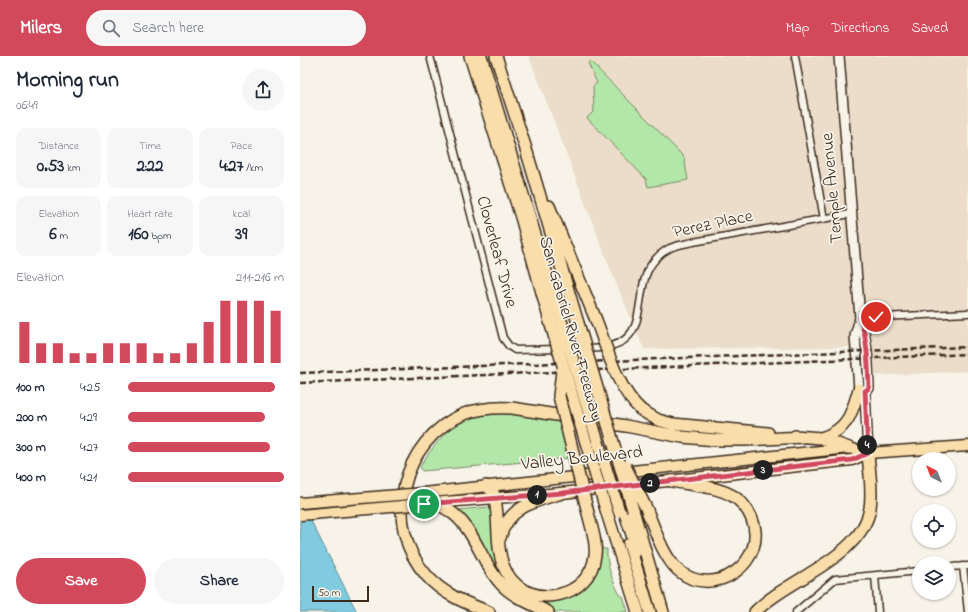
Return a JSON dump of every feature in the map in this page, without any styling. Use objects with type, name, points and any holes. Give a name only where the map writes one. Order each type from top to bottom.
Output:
[{"type":"highway","name":"San Gabriel River Freeway","points":[[470,56],[521,217],[562,365],[638,612]]},
{"type":"highway","points":[[481,56],[570,324]]},
{"type":"highway","points":[[487,56],[570,324],[656,612]]},
{"type":"highway","name":"San Gabriel River Freeway","points":[[496,56],[525,146],[570,324],[611,441],[625,510],[664,612]]},
{"type":"highway","points":[[525,146],[618,378],[628,397],[640,410],[658,420],[673,424],[821,438],[849,448]]},
{"type":"highway","points":[[486,486],[492,491],[495,498],[499,543],[504,567],[516,584],[525,591],[546,597],[565,593],[582,582],[592,567],[595,555],[595,542],[559,396],[562,365]]},
{"type":"highway","points":[[821,438],[834,434],[844,425],[862,390]]},
{"type":"highway","points":[[490,612],[448,594],[427,576],[411,552],[402,527],[401,502],[408,471],[420,450],[429,439],[441,428],[456,418],[475,410],[512,408],[626,426],[682,437],[716,440],[745,440],[803,437]]},
{"type":"highway","points":[[611,441],[646,508],[666,554],[677,569],[684,575],[701,581],[720,580],[737,572],[745,564],[753,549],[755,537],[753,522],[744,505],[727,493],[671,481]]},
{"type":"highway","points":[[755,612],[777,593],[845,550],[860,534],[866,522],[870,506],[868,453]]},
{"type":"highway","points":[[499,543],[504,526],[520,508],[535,501],[562,493]]},
{"type":"highway","points":[[429,503],[450,511],[459,519],[491,572],[501,584],[512,593],[548,612]]},
{"type":"highway","points":[[625,510],[650,612]]},
{"type":"main road","name":"Temple Avenue","points":[[838,56],[850,214],[860,318],[855,336],[868,453]]},
{"type":"main road","name":"Valley Boulevard","points":[[300,503],[422,493],[849,448],[868,453],[968,446]]},
{"type":"main road","name":"Valley Boulevard","points":[[300,515],[562,493],[852,460],[868,453]]},
{"type":"street","name":"Cloverleaf Drive","points":[[430,56],[505,341],[515,350],[599,348],[619,343]]},
{"type":"street","points":[[794,56],[824,219]]},
{"type":"street","name":"Perez Place","points":[[619,343],[632,333],[636,325],[642,283],[645,273],[651,264],[663,252],[679,245],[693,242],[850,214]]},
{"type":"street","points":[[860,318],[968,313]]},
{"type":"street","points":[[956,567],[966,566],[968,612]]},
{"type":"street","points":[[796,612],[835,579],[912,572]]},
{"type":"street","points":[[875,576],[878,612]]},
{"type":"shaded area","points":[[529,56],[968,56],[968,371],[852,377],[849,347],[644,349],[613,276]]},
{"type":"green space","points":[[590,61],[684,157],[688,180],[648,187],[646,179],[587,118],[594,111],[593,86],[597,83],[588,63]]},
{"type":"green space","points":[[496,411],[563,421],[570,458],[422,471],[420,467],[428,455],[438,441],[450,429],[470,417]]},
{"type":"green space","points":[[490,507],[496,558],[505,578],[549,599],[581,582],[595,571],[600,559],[599,537],[601,538],[602,549],[607,549],[608,561],[613,580],[621,596],[623,596],[628,612],[556,612],[527,597],[504,581],[456,510]]},
{"type":"water","points":[[300,499],[357,612],[300,612]]},
{"type":"railway","points":[[300,373],[968,347]]},
{"type":"railway","points":[[300,383],[968,354]]},
{"type":"route","points":[[424,504],[562,493],[852,460],[868,453],[865,391],[869,388],[868,358],[866,335],[860,318],[876,317]]}]
